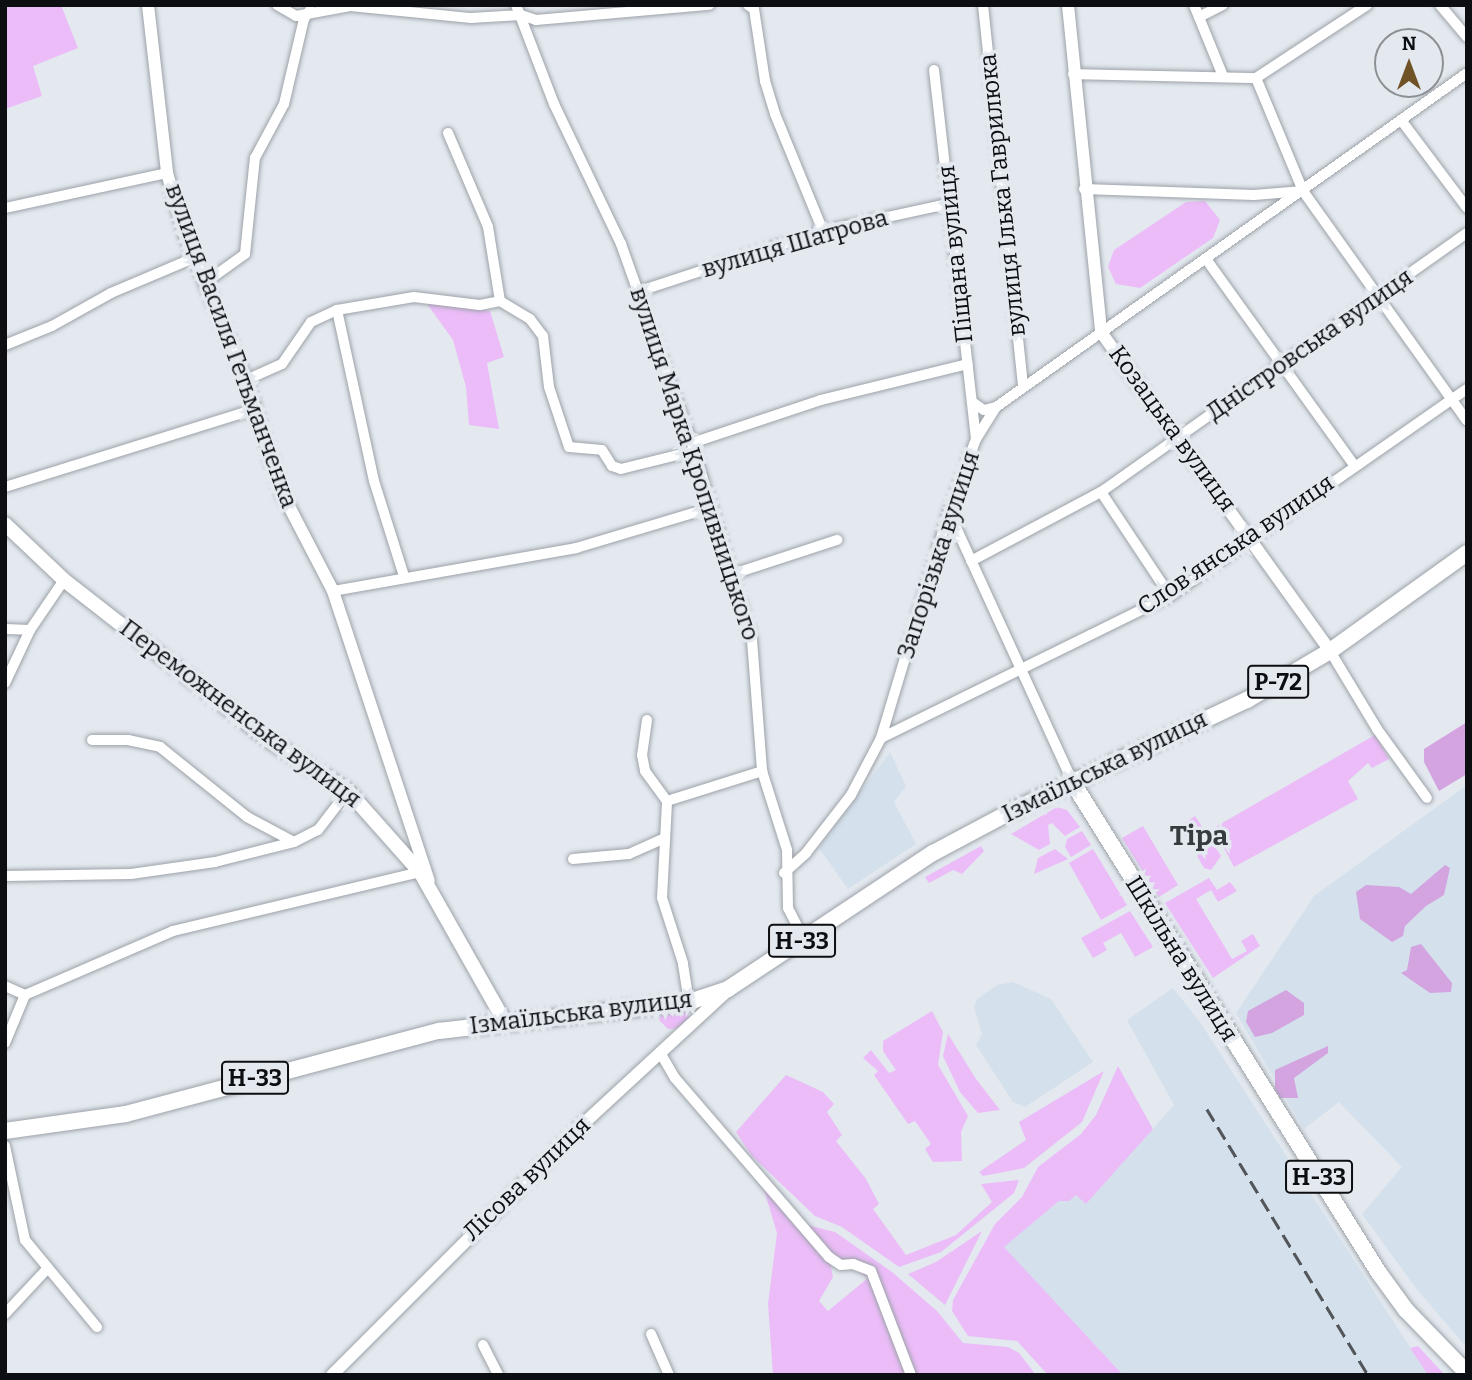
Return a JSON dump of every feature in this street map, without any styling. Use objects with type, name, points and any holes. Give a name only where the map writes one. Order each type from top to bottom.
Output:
[{"type":"main road","name":"Переможненська вулиця","points":[[5,524],[64,580],[270,741],[348,791],[431,888]]},
{"type":"main road","name":"Ізмаїльська вулиця","points":[[5,1131],[126,1114],[439,1031],[689,1002],[728,989],[933,853],[1247,700],[1330,651],[1467,553]]},
{"type":"main road","name":"Шкільна вулиця","points":[[1073,783],[1379,1273],[1406,1310],[1467,1373]]},
{"type":"main road","name":"вулиця Василя Гетьманченка","points":[[431,888],[505,1023]]},
{"type":"street","name":"вулиця Василя Гетьманченка","points":[[148,5],[167,173],[194,258],[246,380],[281,491],[333,590],[431,888]]},
{"type":"street","points":[[277,5],[287,14],[306,14],[349,6],[471,18],[519,10],[536,20],[709,5]]},
{"type":"street","points":[[206,282],[245,254],[254,158],[284,104],[306,14],[316,5]]},
{"type":"street","points":[[747,5],[754,9],[765,81],[775,114],[823,231]]},
{"type":"street","name":"вулиця Ілька Гаврилюка","points":[[983,5],[1023,385]]},
{"type":"street","name":"Козацька вулиця","points":[[1068,5],[1084,189],[1101,332],[1252,538],[1330,651],[1377,729],[1427,798]]},
{"type":"street","points":[[1194,5],[1223,76]]},
{"type":"street","points":[[1199,17],[1223,5]]},
{"type":"street","points":[[1073,74],[1256,78],[1367,5]]},
{"type":"street","points":[[1440,5],[1467,37]]},
{"type":"street","name":"вулиця Марка Кропивницького","points":[[519,10],[554,104],[640,291],[693,447],[758,671],[762,771],[783,831],[788,908],[804,939]]},
{"type":"street","name":"Піщана вулиця","points":[[934,70],[976,439]]},
{"type":"street","name":"Запорізька вулиця","points":[[784,873],[851,795],[881,738],[949,512],[976,439],[996,407],[1023,385],[1303,191],[1314,179],[1467,74]]},
{"type":"street","points":[[1256,78],[1303,191],[1382,297],[1467,421]]},
{"type":"street","points":[[1401,120],[1467,208]]},
{"type":"street","points":[[448,133],[488,227],[500,300]]},
{"type":"street","points":[[5,208],[167,173]]},
{"type":"street","points":[[1084,189],[1254,195],[1303,191]]},
{"type":"street","name":"вулиця Шатрова","points":[[640,291],[823,231],[951,203]]},
{"type":"street","name":"Дністровська вулиця","points":[[971,561],[1101,492],[1382,297],[1467,233]]},
{"type":"street","points":[[5,345],[52,327],[111,293],[194,258]]},
{"type":"street","points":[[1206,260],[1355,466]]},
{"type":"street","points":[[246,380],[282,364],[311,322],[337,310],[414,298],[481,305],[500,300],[530,319],[543,336],[549,387],[569,447],[602,450],[612,466],[621,469],[693,447],[821,400],[968,364]]},
{"type":"street","points":[[337,310],[374,481],[404,576]]},
{"type":"street","name":"Словʼянська вулиця","points":[[881,738],[1170,596],[1467,389]]},
{"type":"street","points":[[972,402],[984,410],[996,407]]},
{"type":"street","points":[[5,487],[256,409]]},
{"type":"street","points":[[1101,492],[1170,596]]},
{"type":"street","points":[[333,590],[576,548],[710,509]]},
{"type":"street","name":"Шкільна вулиця","points":[[949,512],[1073,783]]},
{"type":"street","points":[[730,575],[837,540]]},
{"type":"street","points":[[5,683],[30,630],[64,580]]},
{"type":"street","points":[[5,629],[30,630]]},
{"type":"street","points":[[647,720],[642,755],[645,771],[667,801],[662,898],[689,1002]]},
{"type":"street","points":[[92,740],[128,740],[160,747],[247,817],[294,842]]},
{"type":"street","points":[[667,801],[762,771]]},
{"type":"street","points":[[5,876],[131,874],[215,862],[294,842],[332,817],[348,791]]},
{"type":"street","points":[[573,859],[629,854],[665,838]]},
{"type":"street","points":[[5,1043],[25,995],[173,931],[420,872]]},
{"type":"street","points":[[5,986],[25,995]]},
{"type":"street","name":"Лісова вулиця","points":[[332,1375],[583,1124],[728,989]]},
{"type":"street","points":[[661,1054],[675,1078],[829,1257],[841,1265],[853,1264],[871,1271],[911,1375]]},
{"type":"street","points":[[5,1146],[20,1227],[46,1270],[97,1327]]},
{"type":"street","points":[[5,1314],[46,1270]]},
{"type":"street","points":[[651,1334],[669,1375]]},
{"type":"street","points":[[483,1345],[498,1375]]},
{"type":"shaded area","points":[[5,5],[61,5],[78,48],[33,66],[42,96],[5,109]]},
{"type":"shaded area","points":[[1205,201],[1220,220],[1213,238],[1140,288],[1116,284],[1108,267],[1114,250],[1186,202]]},
{"type":"shaded area","points":[[425,301],[490,311],[504,357],[487,363],[499,429],[469,425],[466,387],[453,340]]},
{"type":"shaded area","points":[[1467,722],[1467,774],[1439,791],[1424,762],[1424,749]]},
{"type":"shaded area","points":[[1375,735],[1389,759],[1372,768],[1368,763],[1348,781],[1358,799],[1234,867],[1214,829],[1217,826]]},
{"type":"shaded area","points":[[890,752],[906,786],[894,802],[916,844],[848,889],[819,848]]},
{"type":"shaded area","points":[[1467,785],[1467,1348],[1415,1287],[1362,1214],[1402,1167],[1339,1102],[1304,1129],[1236,1013],[1314,896]]},
{"type":"shaded area","points":[[1057,807],[1067,810],[1080,827],[1065,836],[1052,823],[1048,825],[1050,844],[1039,850],[1011,834]]},
{"type":"shaded area","points":[[1195,816],[1221,856],[1211,870],[1204,868],[1180,826]]},
{"type":"shaded area","points":[[1143,826],[1178,885],[1159,897],[1122,838]]},
{"type":"shaded area","points":[[1082,831],[1091,845],[1071,857],[1065,847],[1067,839]]},
{"type":"shaded area","points":[[981,846],[984,851],[962,874],[953,870],[929,883],[925,877]]},
{"type":"shaded area","points":[[1055,849],[1068,859],[1034,874],[1038,858]]},
{"type":"shaded area","points":[[1093,849],[1127,905],[1101,920],[1069,863]]},
{"type":"shaded area","points":[[1445,865],[1450,868],[1444,895],[1426,906],[1405,926],[1403,936],[1392,942],[1360,919],[1356,892],[1366,885],[1399,887],[1411,894]]},
{"type":"shaded area","points":[[1209,878],[1217,890],[1230,882],[1237,891],[1218,902],[1211,890],[1196,899],[1232,959],[1247,951],[1241,941],[1253,934],[1260,946],[1213,978],[1165,903]]},
{"type":"shaded area","points":[[1130,911],[1153,947],[1135,957],[1121,933],[1103,943],[1107,950],[1093,958],[1081,938]]},
{"type":"shaded area","points":[[1421,944],[1452,983],[1451,992],[1430,993],[1401,973],[1407,970],[1411,947]]},
{"type":"shaded area","points":[[1013,982],[1051,999],[1093,1062],[1025,1107],[1013,1102],[976,1045],[982,1034],[974,1007],[977,999],[997,985]]},
{"type":"shaded area","points":[[1173,988],[1200,1022],[1428,1375],[1123,1375],[1003,1247],[1059,1201],[1076,1195],[1086,1204],[1174,1105],[1127,1020]]},
{"type":"shaded area","points":[[1286,990],[1304,1003],[1304,1015],[1272,1033],[1255,1037],[1246,1022],[1248,1011]]},
{"type":"shaded area","points":[[685,1010],[690,1019],[680,1028],[668,1029],[659,1020],[662,1013]]},
{"type":"shaded area","points":[[932,1011],[943,1032],[938,1065],[968,1116],[961,1132],[962,1161],[933,1162],[925,1149],[931,1144],[915,1121],[908,1124],[874,1075],[878,1071],[863,1058],[871,1050],[889,1073],[896,1070],[883,1051],[883,1041]]},
{"type":"shaded area","points":[[948,1034],[976,1079],[1000,1110],[978,1113],[960,1092],[943,1056]]},
{"type":"shaded area","points":[[1328,1046],[1328,1053],[1294,1078],[1298,1098],[1280,1098],[1275,1089],[1275,1070]]},
{"type":"shaded area","points":[[1118,1066],[1153,1129],[1086,1204],[1076,1195],[1069,1201],[1059,1201],[1004,1247],[1123,1375],[1048,1375],[1017,1341],[968,1336],[952,1311],[953,1300],[995,1224],[1022,1197],[1038,1167],[1081,1134],[1096,1115]]},
{"type":"shaded area","points":[[1104,1071],[1082,1122],[1024,1168],[983,1176],[979,1172],[1026,1140],[1019,1122]]},
{"type":"shaded area","points":[[786,1075],[823,1092],[834,1104],[827,1112],[842,1135],[836,1141],[866,1179],[879,1204],[873,1209],[906,1255],[956,1235],[992,1202],[981,1184],[1019,1180],[1014,1193],[941,1252],[899,1267],[842,1227],[815,1216],[752,1156],[736,1132]]},
{"type":"shaded area","points":[[761,1180],[830,1262],[833,1277],[819,1301],[828,1311],[868,1278],[831,1254],[807,1225],[835,1232],[892,1272],[937,1311],[963,1343],[1008,1347],[1019,1353],[1036,1375],[773,1375],[768,1304],[777,1233]]},
{"type":"shaded area","points":[[982,1231],[945,1305],[908,1274],[936,1262]]},
{"type":"shaded area","points":[[1418,1346],[1444,1375],[1428,1375],[1410,1348]]},
{"type":"railway","points":[[1207,1109],[1368,1375]]},
{"type":"district","name":"Тіра","points":[[1199,836]]}]
